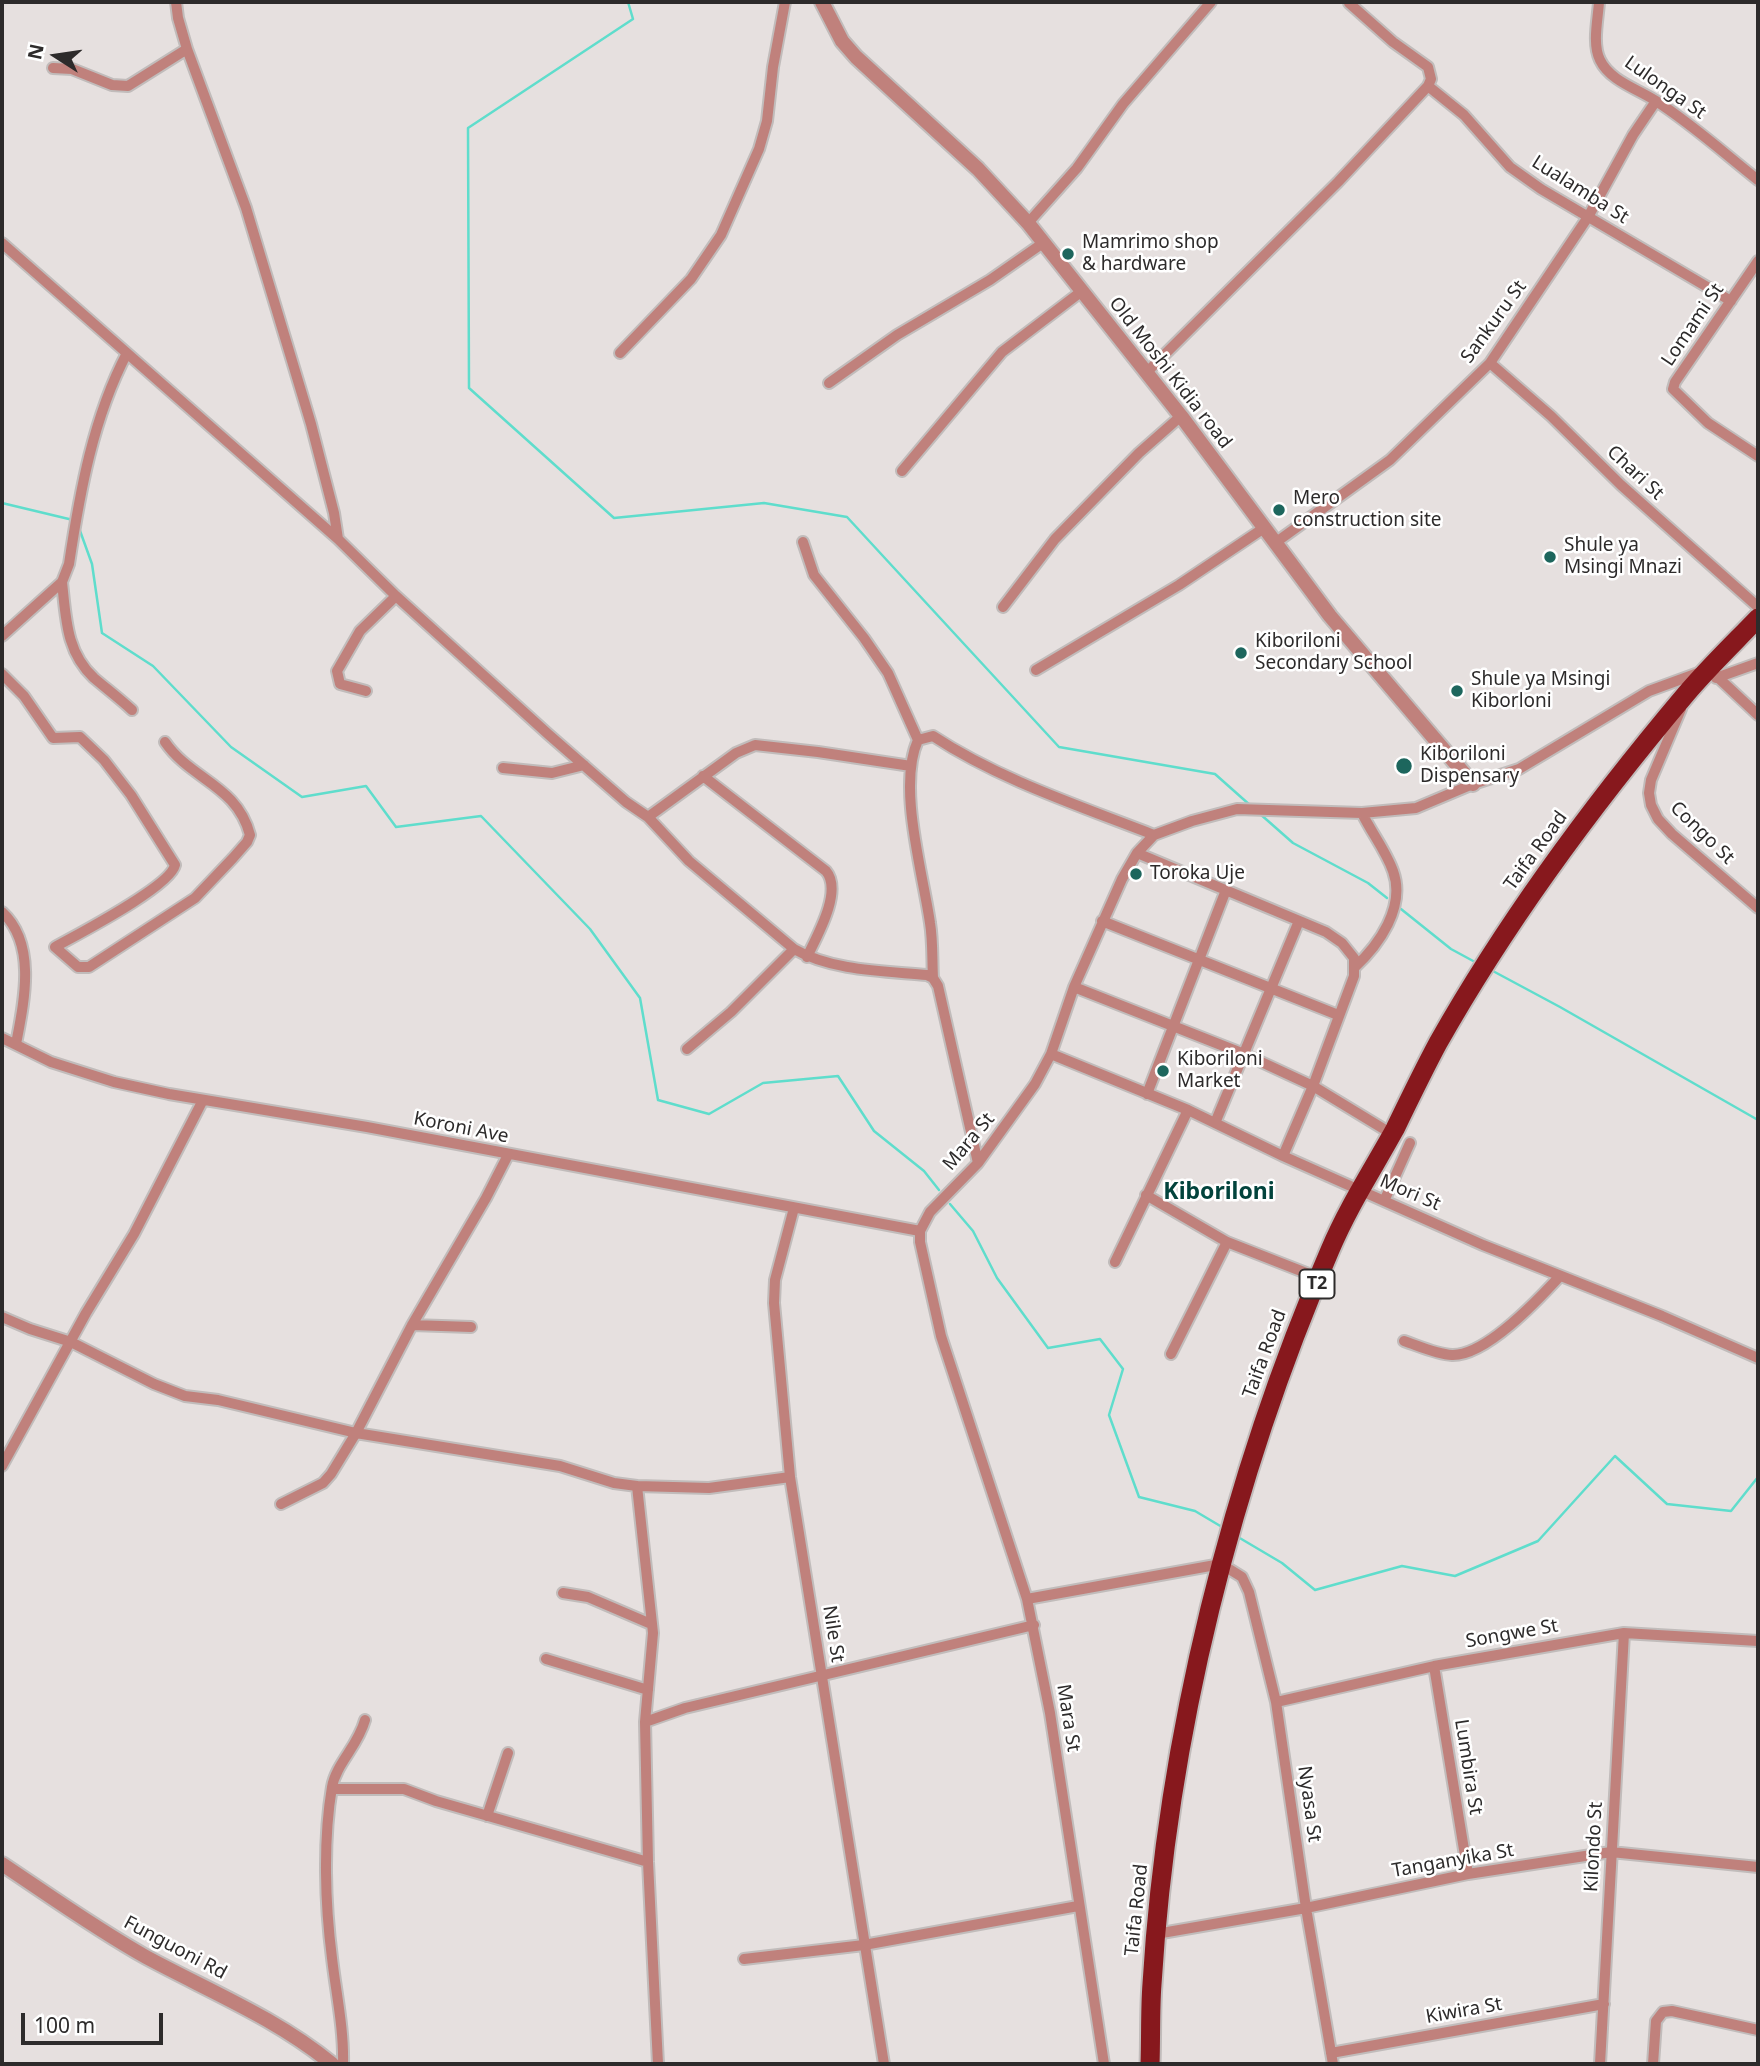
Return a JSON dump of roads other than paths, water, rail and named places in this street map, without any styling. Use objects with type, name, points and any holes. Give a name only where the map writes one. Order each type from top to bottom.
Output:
[{"type":"highway","name":"Taifa Road","points":[[1150,2064],[1156,1934],[1177,1777],[1221,1564],[1249,1467],[1289,1352],[1330,1249],[1438,1043],[1502,939],[1553,864],[1688,692],[1713,673],[1758,618]]},
{"type":"street","points":[[176,2],[187,49],[246,208],[311,424],[338,539]]},
{"type":"street","points":[[620,353],[691,279],[721,235],[759,149],[767,121],[773,67],[785,2]]},
{"type":"street","name":"Old Moshi Kidia road","points":[[822,2],[842,41],[856,57],[978,169],[1028,223],[1147,372],[1275,543],[1371,665],[1473,784]]},
{"type":"street","points":[[1028,223],[1077,168],[1124,104],[1211,2]]},
{"type":"street","name":"Lulonga St","points":[[1598,2],[1598,56],[1602,64],[1622,82],[1656,101],[1758,180]]},
{"type":"street","points":[[1147,372],[1338,182],[1428,86],[1431,79],[1428,67],[1393,42],[1349,3]]},
{"type":"street","points":[[53,68],[72,69],[112,85],[128,86],[187,49]]},
{"type":"street","name":"Lualamba St","points":[[1428,86],[1464,115],[1510,167],[1541,189],[1731,301]]},
{"type":"street","name":"Sankuru St","points":[[1275,543],[1390,460],[1490,363],[1588,217],[1633,135],[1656,101]]},
{"type":"street","points":[[2,243],[338,539],[584,765],[626,802],[648,817],[689,861],[794,949],[807,957],[856,968],[927,975],[933,978]]},
{"type":"street","points":[[829,383],[897,334],[989,280],[1043,243]]},
{"type":"street","name":"Lomami St","points":[[1758,261],[1673,389],[1707,424],[1758,456]]},
{"type":"street","points":[[902,471],[1002,352],[1082,290]]},
{"type":"street","points":[[2,636],[62,582],[69,564],[95,433],[104,403],[127,353]]},
{"type":"street","name":"Chari St","points":[[1490,363],[1758,607]]},
{"type":"street","points":[[1003,607],[1055,539],[1139,453],[1181,416]]},
{"type":"street","points":[[1036,670],[1179,585],[1265,528]]},
{"type":"street","points":[[803,542],[814,575],[848,616],[888,673],[918,740],[911,766],[912,819],[931,928],[933,978],[938,986],[978,1163]]},
{"type":"street","points":[[62,582],[68,640],[78,659],[92,676],[132,710]]},
{"type":"street","points":[[366,691],[340,684],[337,670],[360,631],[397,596]]},
{"type":"street","name":"Mara St","points":[[1104,2064],[1034,1625],[941,1336],[920,1242],[920,1231],[930,1212],[978,1163],[1035,1084],[1051,1054],[1074,987],[1122,879],[1137,853],[1154,835],[1226,812],[1258,809],[1362,813],[1416,808],[1473,784],[1519,769],[1649,691],[1758,663]]},
{"type":"street","points":[[1713,673],[1758,715]]},
{"type":"street","points":[[2,674],[24,696],[53,738],[80,737],[104,760],[131,795],[175,864],[174,870],[157,886],[55,947],[78,967],[89,967],[187,905],[233,858],[250,835],[240,811],[229,796],[178,760],[165,741]]},
{"type":"street","name":"Congo St","points":[[1688,692],[1651,780],[1651,805],[1658,819],[1672,834],[1758,908]]},
{"type":"street","points":[[918,740],[933,736],[950,748],[1004,774],[1154,835]]},
{"type":"street","points":[[648,817],[736,753],[755,746],[911,766]]},
{"type":"street","points":[[503,768],[552,773],[584,765]]},
{"type":"street","points":[[703,776],[827,871],[832,878],[833,886],[827,912],[807,957]]},
{"type":"street","points":[[1354,968],[1378,943],[1385,930],[1394,907],[1396,887],[1390,864],[1362,813]]},
{"type":"street","points":[[1137,853],[1326,932],[1342,943],[1354,958],[1354,976],[1313,1086],[1283,1156]]},
{"type":"street","points":[[1147,1094],[1226,890]]},
{"type":"street","points":[[2,912],[20,936],[24,957],[24,984],[16,1044]]},
{"type":"street","points":[[1102,921],[1338,1015]]},
{"type":"street","points":[[1215,1123],[1299,921]]},
{"type":"street","points":[[687,1049],[731,1012],[794,949]]},
{"type":"street","points":[[1074,987],[1244,1054],[1313,1086],[1392,1133]]},
{"type":"street","name":"Koroni Ave","points":[[2,1038],[51,1062],[104,1079],[203,1100],[367,1127],[920,1231]]},
{"type":"street","name":"Mori St","points":[[1051,1054],[1188,1110],[1359,1191],[1385,1199],[1483,1245],[1662,1316],[1758,1358]]},
{"type":"street","points":[[2,1466],[134,1234],[203,1100]]},
{"type":"street","points":[[1115,1262],[1188,1110]]},
{"type":"street","points":[[1385,1199],[1410,1143]]},
{"type":"street","points":[[281,1504],[323,1483],[356,1433],[412,1325],[457,1251],[508,1155]]},
{"type":"street","points":[[1146,1195],[1227,1242],[1319,1278]]},
{"type":"street","name":"Nile St","points":[[794,1208],[775,1280],[774,1303],[790,1477],[884,2064]]},
{"type":"street","points":[[1171,1354],[1227,1242]]},
{"type":"street","points":[[1404,1342],[1449,1355],[1465,1354],[1484,1345],[1524,1312],[1560,1276]]},
{"type":"street","points":[[2,1317],[71,1342],[176,1394],[219,1400],[356,1433],[550,1464],[614,1483],[637,1486],[709,1488],[790,1477]]},
{"type":"street","points":[[412,1325],[471,1327]]},
{"type":"street","points":[[637,1486],[651,1624],[645,1722],[648,1862],[658,2064]]},
{"type":"street","points":[[1027,1599],[1221,1564]]},
{"type":"street","name":"Nyasa St","points":[[1221,1564],[1242,1577],[1249,1592],[1276,1702],[1306,1908],[1332,2059]]},
{"type":"street","points":[[562,1593],[588,1597],[651,1624]]},
{"type":"street","points":[[645,1722],[685,1708],[1034,1625]]},
{"type":"street","name":"Songwe St","points":[[1276,1702],[1434,1666],[1624,1633],[1758,1641]]},
{"type":"street","name":"Kilondo St","points":[[1600,2064],[1624,1633]]},
{"type":"street","points":[[546,1659],[648,1690]]},
{"type":"street","name":"Lumbira St","points":[[1434,1666],[1468,1874]]},
{"type":"street","points":[[344,2064],[331,1956],[326,1879],[332,1790],[337,1773],[355,1746],[365,1720]]},
{"type":"street","points":[[487,1816],[508,1753]]},
{"type":"street","points":[[332,1790],[404,1789],[436,1801],[648,1862]]},
{"type":"street","name":"Tanganyika St","points":[[1156,1934],[1306,1908],[1468,1874],[1612,1852],[1758,1867]]},
{"type":"street","name":"Funguoni Rd","points":[[2,1864],[85,1921],[150,1959],[252,2010],[332,2064]]},
{"type":"street","points":[[744,1959],[864,1945],[1079,1906]]},
{"type":"street","name":"Kiwira St","points":[[1332,2059],[1604,2004]]},
{"type":"street","points":[[1653,2064],[1656,2021],[1662,2012],[1672,2011],[1758,2030]]},
{"type":"waterway","points":[[628,2],[633,19],[468,128],[469,388],[614,518],[764,503],[847,517],[1059,747],[1215,774],[1251,806]]},
{"type":"waterway","points":[[2,503],[73,520]]},
{"type":"waterway","points":[[79,528],[92,564],[102,633],[153,666],[231,747],[302,797],[366,786],[396,827],[481,816],[590,929],[640,998],[658,1100],[709,1114],[763,1083],[838,1076],[874,1131],[924,1171],[939,1190]]},
{"type":"waterway","points":[[1259,813],[1293,843],[1368,883],[1387,898]]},
{"type":"waterway","points":[[1401,909],[1451,949],[1475,962]]},
{"type":"waterway","points":[[1491,970],[1758,1120]]},
{"type":"waterway","points":[[950,1204],[973,1231],[997,1278],[1048,1348],[1100,1339],[1123,1369],[1109,1415],[1139,1497],[1195,1511],[1222,1527]]},
{"type":"waterway","points":[[1238,1537],[1282,1563],[1315,1590],[1402,1566],[1455,1576],[1538,1541],[1615,1456],[1667,1504],[1731,1511],[1758,1477]]},
{"type":"place","name":"Mamrimo shop & hardware","points":[[1068,254]]},
{"type":"place","name":"Mero construction site","points":[[1279,510]]},
{"type":"place","name":"Shule ya Msingi Mnazi","points":[[1550,557]]},
{"type":"place","name":"Kiboriloni Secondary School","points":[[1241,653]]},
{"type":"place","name":"Shule ya Msingi Kiborloni","points":[[1457,691]]},
{"type":"place","name":"Kiboriloni Dispensary","points":[[1404,766]]},
{"type":"place","name":"Toroka Uje","points":[[1136,874]]},
{"type":"place","name":"Kiboriloni Market","points":[[1163,1071]]},
{"type":"district","name":"Kiboriloni","points":[[1219,1192]]}]
